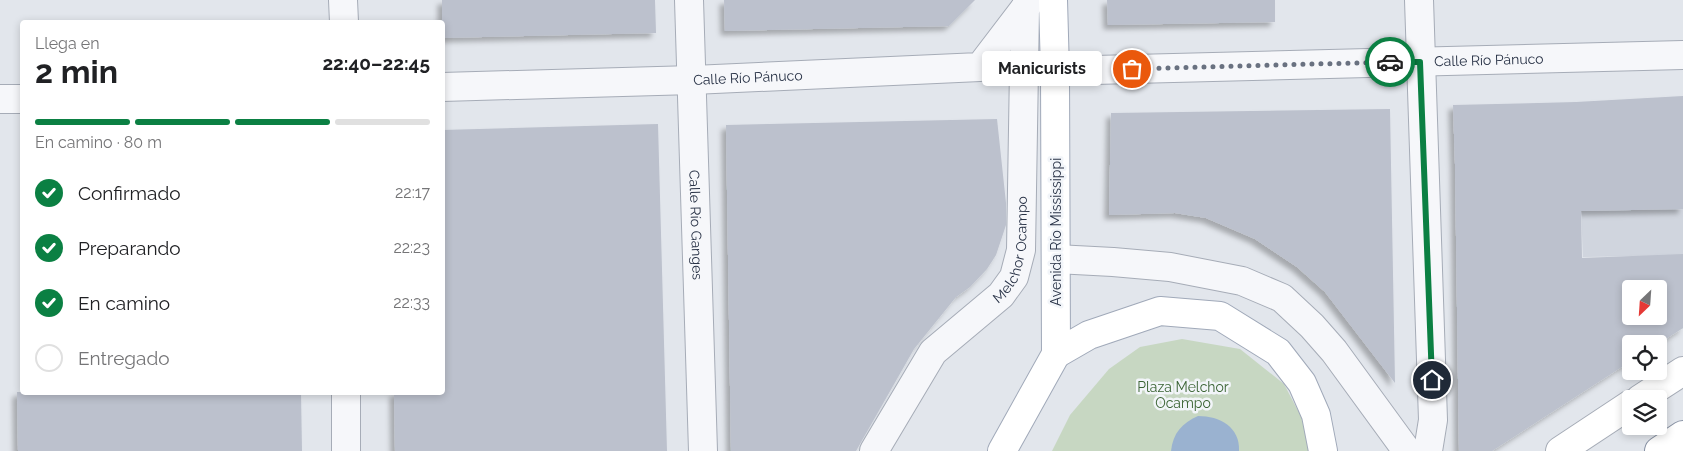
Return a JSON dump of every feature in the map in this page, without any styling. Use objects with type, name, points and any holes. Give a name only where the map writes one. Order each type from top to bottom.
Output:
[{"type":"main road","name":"Avenida Río Mississippi","points":[[1002,451],[1052,361],[1056,260],[1053,0]]},
{"type":"main road","points":[[1052,361],[1089,335],[1160,310],[1220,316],[1278,352],[1302,383],[1316,415],[1323,451]]},
{"type":"main road","points":[[1653,390],[1683,370]]},
{"type":"main road","points":[[1560,451],[1622,410]]},
{"type":"main road","points":[[1659,451],[1683,435]]},
{"type":"street","points":[[343,0],[344,20]]},
{"type":"street","name":"Calle Río Ganges","points":[[689,0],[693,80],[703,451]]},
{"type":"street","points":[[1419,0],[1433,420],[1428,451]]},
{"type":"street","name":"Calle Río Pánuco","points":[[445,87],[693,80],[980,67],[1028,4]]},
{"type":"street","name":"Melchor Ocampo","points":[[874,451],[933,352],[1001,294],[1014,277],[1021,250],[1028,4]]},
{"type":"street","name":"Calle Río Pánuco","points":[[1055,70],[1683,55]]},
{"type":"street","points":[[0,99],[20,99]]},
{"type":"street","points":[[1056,260],[1170,267],[1242,281],[1282,298],[1312,326],[1334,351],[1407,451]]},
{"type":"street","points":[[346,395],[346,451]]},
{"type":"shaded area","points":[[1683,209],[1682,329],[1668,308],[1668,280],[1648,280],[1632,256],[1583,257],[1581,211]]},
{"type":"green space","name":"Plaza Melchor Ocampo","points":[[1182,339],[1240,349],[1284,384],[1307,428],[1309,451],[1052,451],[1070,415],[1109,369],[1140,347]]},
{"type":"water","points":[[1198,416],[1214,418],[1227,424],[1236,435],[1239,451],[1171,451],[1179,429]]},
{"type":"building","points":[[442,0],[655,0],[656,33],[445,38],[445,20],[442,20]]},
{"type":"building","points":[[724,0],[975,0],[949,26],[725,31]]},
{"type":"building","points":[[1107,0],[1275,0],[1275,22],[1108,25]]},
{"type":"building","points":[[1683,96],[1683,209],[1581,211],[1582,258],[1683,254],[1683,328],[1667,338],[1667,335],[1622,335],[1622,367],[1492,451],[1459,451],[1453,105],[1576,102]]},
{"type":"building","points":[[1390,109],[1395,383],[1325,292],[1297,267],[1255,239],[1206,218],[1175,213],[1109,215],[1111,113]]},
{"type":"building","points":[[997,119],[1006,203],[1006,225],[996,255],[987,269],[970,287],[956,297],[914,349],[856,451],[731,451],[726,125]]},
{"type":"building","points":[[658,124],[667,451],[395,451],[394,395],[445,395],[445,130]]},
{"type":"building","points":[[17,392],[20,392],[20,395],[301,395],[302,451],[18,451]]},
{"type":"way so far","points":[[1132,69],[1390,62]]},
{"type":"place","name":"Manicurists","points":[[1132,69]]},
{"type":"route","points":[[1390,62],[1420,62],[1432,380]]}]
